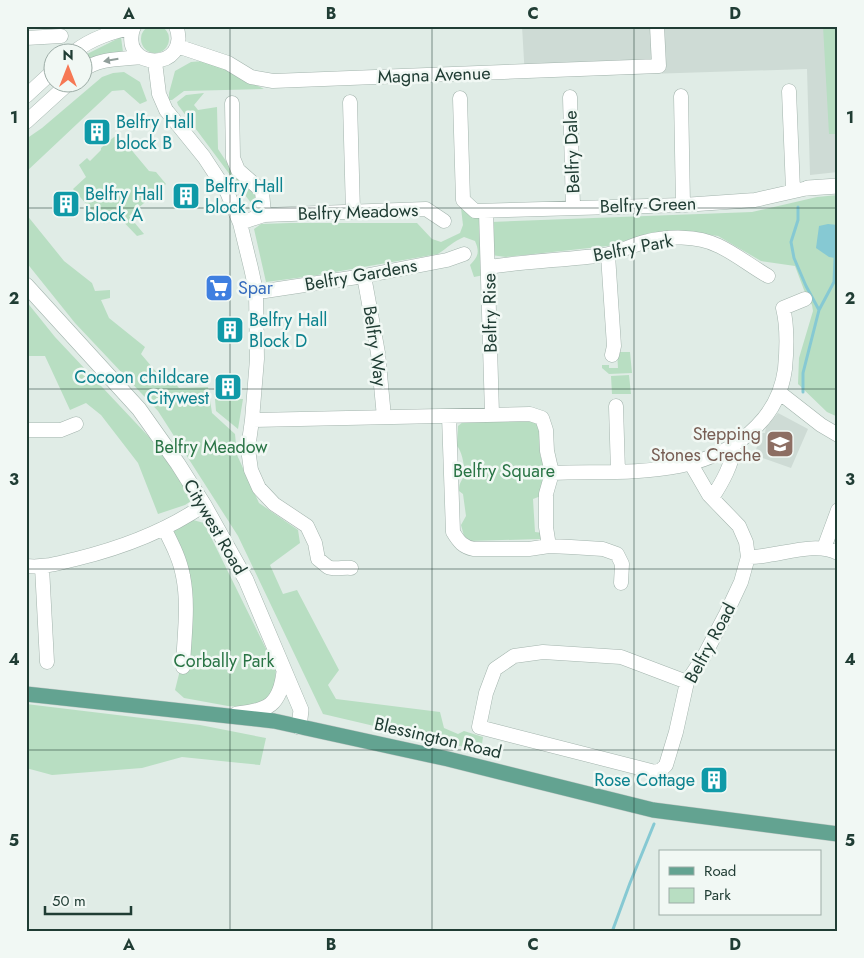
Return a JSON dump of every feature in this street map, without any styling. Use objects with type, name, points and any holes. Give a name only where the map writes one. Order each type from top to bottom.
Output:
[{"type":"main road","name":"Blessington Road","points":[[26,694],[274,722],[448,759],[653,810],[838,834]]},
{"type":"street","points":[[89,42],[111,32],[134,26],[131,40],[136,53],[155,62],[169,57],[177,46],[178,32],[176,26]]},
{"type":"street","name":"Magna Avenue","points":[[177,46],[228,63],[251,77],[272,81],[626,68],[659,66],[657,26]]},
{"type":"street","points":[[26,38],[62,36]]},
{"type":"street","points":[[92,65],[109,60],[141,57]]},
{"type":"street","points":[[155,62],[159,94],[166,110],[204,157],[227,192],[240,223],[256,292],[257,359],[248,449],[251,470],[260,488],[274,504],[307,526],[315,543],[318,559],[327,567],[351,568]]},
{"type":"street","points":[[26,96],[42,81]]},
{"type":"street","points":[[789,91],[801,189],[838,186]]},
{"type":"street","points":[[26,122],[59,92]]},
{"type":"street","points":[[680,96],[683,205]]},
{"type":"street","points":[[460,98],[463,200],[475,211],[486,211]]},
{"type":"street","name":"Belfry Dale","points":[[570,98],[573,207]]},
{"type":"street","points":[[350,102],[352,212]]},
{"type":"street","points":[[232,103],[234,158],[238,170],[262,191],[264,215]]},
{"type":"street","name":"Belfry Green","points":[[486,211],[683,205],[755,200],[801,189]]},
{"type":"street","name":"Belfry Meadows","points":[[240,223],[264,215],[426,209],[444,221]]},
{"type":"street","name":"Belfry Rise","points":[[486,211],[492,414]]},
{"type":"street","name":"Belfry Park","points":[[489,267],[542,260],[608,255],[644,242],[671,238],[700,240],[719,246],[768,276]]},
{"type":"street","name":"Belfry Gardens","points":[[256,292],[364,276],[447,260],[464,254]]},
{"type":"street","points":[[608,255],[614,346],[612,355]]},
{"type":"street","name":"Belfry Way","points":[[364,276],[378,353],[384,416]]},
{"type":"street","name":"Citywest Road","points":[[26,285],[139,409],[204,505],[246,580],[301,710],[299,727]]},
{"type":"street","points":[[552,473],[649,471],[691,464],[718,454],[745,438],[765,417],[780,393],[786,358],[787,324],[783,308],[805,299]]},
{"type":"street","points":[[780,393],[821,425],[838,435]]},
{"type":"street","points":[[616,406],[618,472]]},
{"type":"street","points":[[252,420],[492,414],[530,414],[542,418],[546,430],[547,451],[552,473],[546,494],[546,527],[549,546]]},
{"type":"street","points":[[448,416],[453,532],[458,542],[465,547],[474,549],[529,549],[549,546],[603,549],[617,554],[622,564],[621,583]]},
{"type":"street","points":[[26,430],[60,430],[76,424]]},
{"type":"street","points":[[712,498],[726,476],[735,444]]},
{"type":"street","name":"Belfry Road","points":[[687,682],[621,657],[542,652],[514,656],[496,669],[486,693],[479,727],[655,772],[661,770],[666,765],[676,732],[687,682],[703,658],[726,614],[741,582],[748,557],[746,542],[739,526],[712,498],[691,464]]},
{"type":"street","points":[[26,566],[42,567],[109,551],[164,528],[204,505]]},
{"type":"street","points":[[824,548],[838,510]]},
{"type":"street","points":[[164,528],[176,554],[183,576],[186,602],[182,667]]},
{"type":"street","points":[[748,557],[760,558],[824,548],[838,553]]},
{"type":"street","points":[[42,567],[47,662]]},
{"type":"street","points":[[223,716],[259,711],[272,704],[282,690],[284,670]]},
{"type":"shaded area","points":[[522,26],[838,26],[838,172],[810,175],[807,69],[525,78]]},
{"type":"shaded area","name":"Stepping Stones Creche","points":[[778,413],[808,429],[791,468],[754,455],[762,433],[765,433],[766,427]]},
{"type":"green space","points":[[155,25],[165,29],[169,39],[165,49],[155,53],[145,49],[141,39],[145,29]]},
{"type":"green space","points":[[823,26],[838,26],[838,134],[829,134]]},
{"type":"green space","points":[[121,37],[123,52],[102,55],[92,60],[92,52]]},
{"type":"green space","points":[[191,62],[210,62],[264,89],[184,91],[172,100],[169,100],[175,71]]},
{"type":"green space","points":[[124,72],[140,82],[147,101],[140,104],[124,90],[112,91],[26,172],[26,139],[84,92],[92,92],[92,86],[102,77]]},
{"type":"green space","points":[[204,93],[194,105],[198,110],[217,107],[218,149],[240,182],[259,198],[251,203],[178,105],[177,102],[186,95]]},
{"type":"green space","points":[[119,135],[149,171],[156,172],[166,184],[129,216],[144,234],[137,236],[116,214],[104,224],[73,189],[86,177],[79,165],[87,158],[90,161],[101,148]]},
{"type":"green space","points":[[838,195],[838,417],[827,412],[798,384],[799,358],[813,311],[795,266],[761,261],[718,236],[681,231],[650,233],[608,246],[506,257],[491,255],[484,275],[474,277],[470,265],[478,251],[475,241],[464,237],[438,254],[266,282],[254,229],[261,224],[417,223],[432,239],[441,242],[460,233],[463,225],[461,208],[468,209],[491,222],[752,212],[817,197]]},
{"type":"green space","name":"Belfry Meadow","points":[[26,214],[64,261],[92,283],[95,291],[110,290],[110,298],[101,300],[109,318],[145,347],[141,354],[158,374],[164,371],[179,388],[208,387],[212,413],[235,434],[237,455],[259,503],[298,530],[300,543],[270,565],[283,594],[297,590],[339,670],[328,685],[336,699],[440,712],[444,728],[458,734],[464,731],[483,737],[481,751],[323,714],[238,536],[158,411],[75,323],[26,262]]},
{"type":"green space","points":[[26,301],[55,337],[150,438],[194,499],[185,505],[158,514],[138,463],[101,415],[86,403],[70,410],[45,356],[27,356]]},
{"type":"green space","points":[[617,352],[630,352],[632,373],[609,374],[602,368],[602,365],[609,365],[609,368],[618,368]]},
{"type":"green space","points":[[629,375],[631,394],[612,394],[611,376]]},
{"type":"green space","points":[[215,399],[243,399],[238,429],[216,411]]},
{"type":"green space","name":"Belfry Square","points":[[532,420],[539,427],[540,455],[547,472],[541,496],[533,499],[535,532],[543,533],[541,539],[470,541],[464,536],[461,525],[466,516],[463,494],[459,491],[464,475],[464,464],[457,446],[458,426],[463,422]]},
{"type":"green space","name":"Corbally Park","points":[[193,520],[204,523],[276,669],[274,691],[258,708],[228,706],[184,698],[175,690],[180,670],[184,603],[165,533]]},
{"type":"green space","points":[[26,704],[200,725],[266,738],[260,765],[182,757],[142,768],[52,775],[26,768]]},
{"type":"water","points":[[828,224],[838,225],[838,255],[835,258],[829,257],[816,248],[819,226]]},
{"type":"waterway","points":[[798,207],[798,220],[791,242],[794,258],[819,310],[803,373],[803,392]]},
{"type":"waterway","points":[[819,310],[834,282],[835,258]]},
{"type":"waterway","points":[[612,932],[654,824]]},
{"type":"place","name":"Belfry Hall block B","points":[[97,132]]},
{"type":"place","name":"Belfry Hall block C","points":[[186,196]]},
{"type":"place","name":"Belfry Hall block A","points":[[66,204]]},
{"type":"place","name":"Spar","points":[[219,288]]},
{"type":"place","name":"Belfry Hall Block D","points":[[230,330]]},
{"type":"place","name":"Cocoon childcare Citywest","points":[[228,387]]},
{"type":"place","name":"Stepping Stones Creche","points":[[780,444]]},
{"type":"place","name":"Rose Cottage","points":[[714,780]]}]
